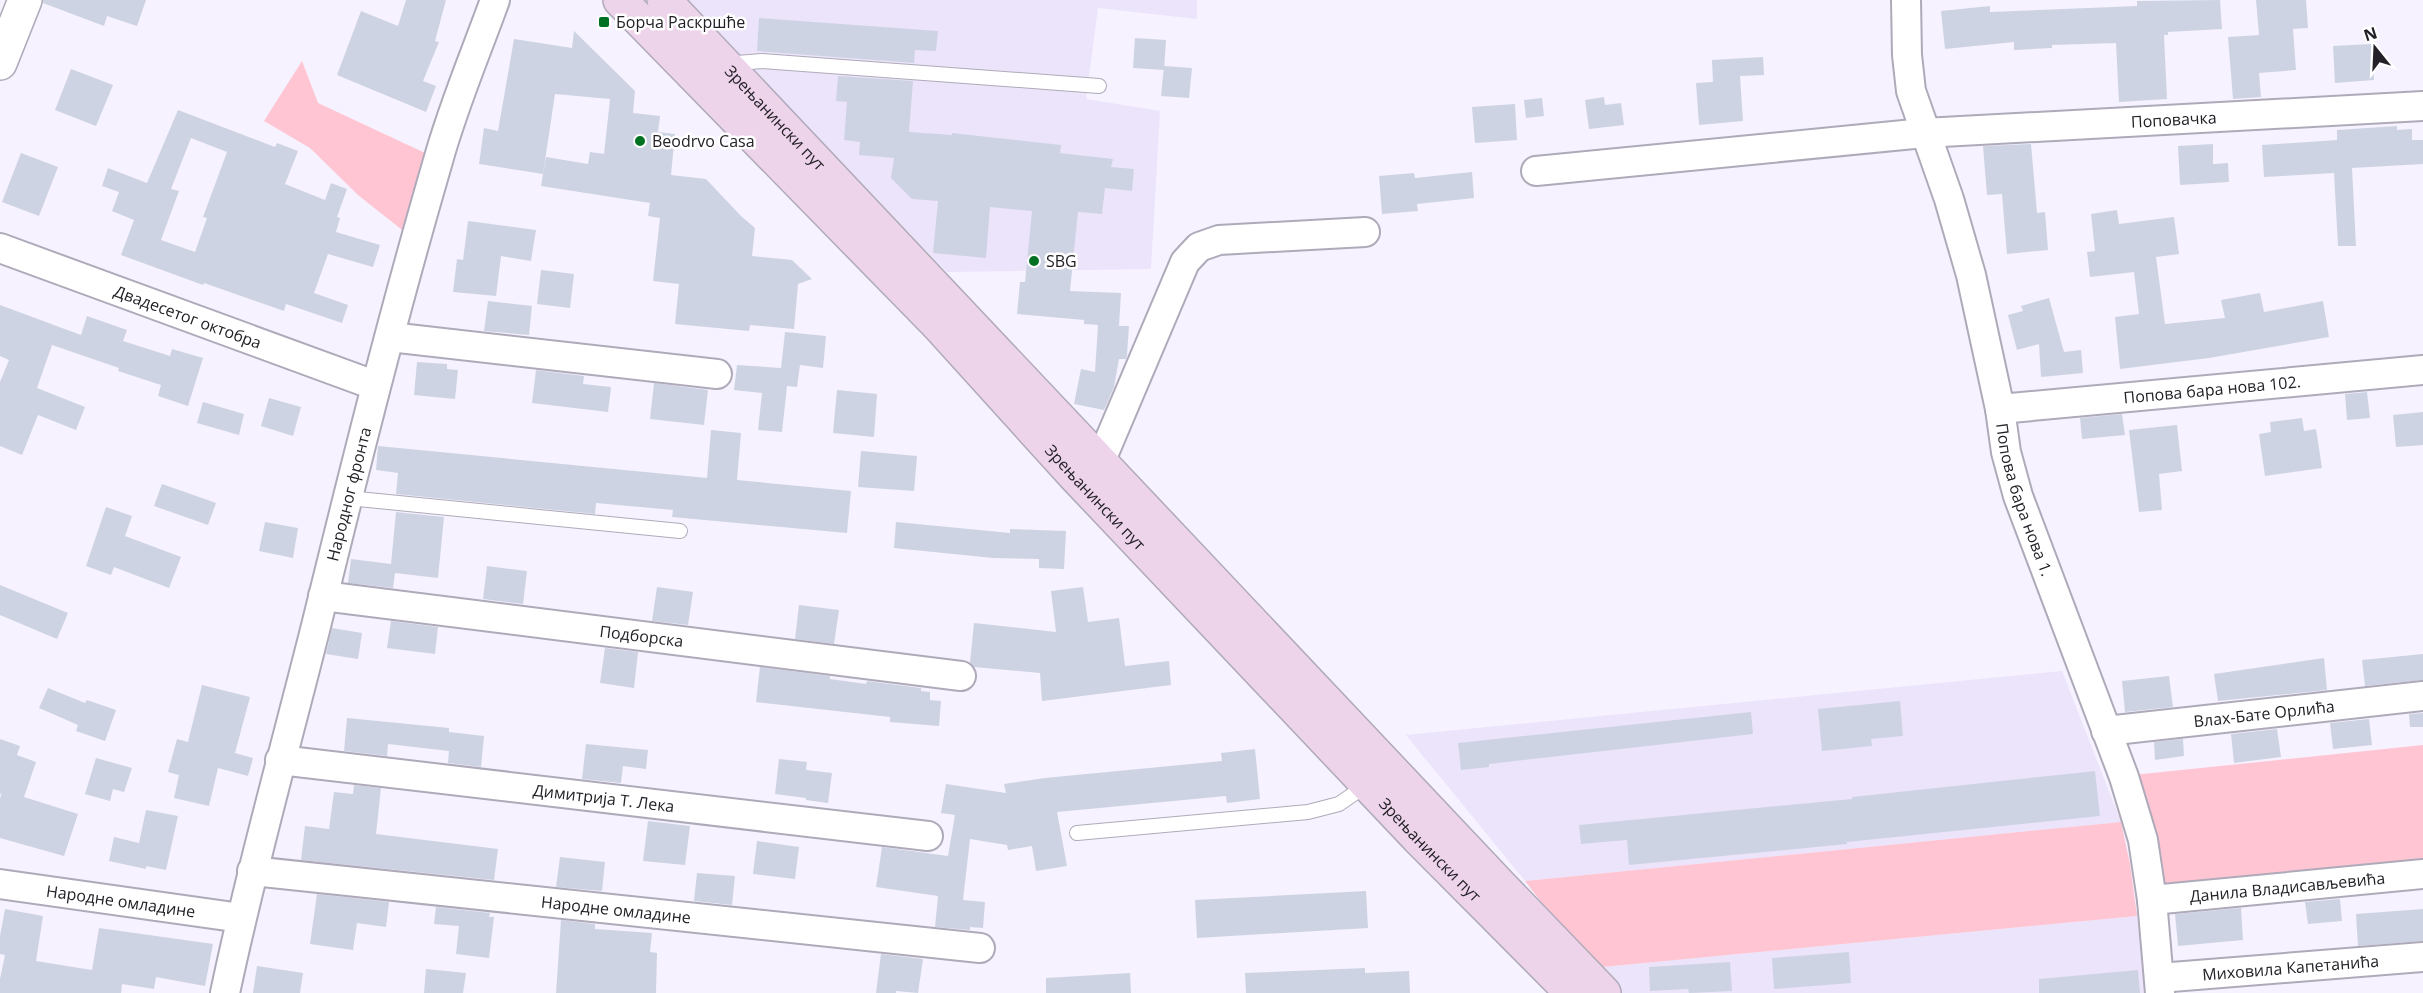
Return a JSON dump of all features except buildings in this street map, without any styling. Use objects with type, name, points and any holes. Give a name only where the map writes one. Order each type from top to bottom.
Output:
[{"type":"main road","name":"Зрењанински пут","points":[[620,0],[938,325],[1073,474],[1418,838],[1572,993]]},
{"type":"main road","name":"Зрењанински пут","points":[[664,0],[1604,993]]},
{"type":"street","points":[[0,63],[25,0]]},
{"type":"street","name":"Народног фронта","points":[[225,993],[252,871],[348,498],[374,385],[390,337],[438,159],[495,0]]},
{"type":"street","points":[[1906,0],[1913,0]]},
{"type":"street","name":"Попова бара нова 1.","points":[[1906,0],[1908,71],[1911,90],[1963,242],[1979,307],[2006,452],[2018,496],[2124,777],[2143,840],[2152,900],[2160,986]]},
{"type":"street","name":"Поповачка","points":[[1536,171],[1924,133],[2423,106]]},
{"type":"street","points":[[1101,460],[1185,262],[1199,247],[1219,240],[1365,232]]},
{"type":"street","name":"Двадесетог октобра","points":[[0,248],[374,385]]},
{"type":"street","points":[[390,337],[717,374]]},
{"type":"street","name":"Попова бара нова 102.","points":[[2000,410],[2423,370]]},
{"type":"street","name":"Подборска","points":[[323,596],[961,676]]},
{"type":"street","name":"Влах-Бате Орлића","points":[[2106,731],[2423,696]]},
{"type":"street","name":"Димитрија Т. Лека","points":[[280,760],[928,836]]},
{"type":"street","name":"Народне омладине","points":[[252,871],[980,948]]},
{"type":"street","name":"Данила Владисављевића","points":[[2152,900],[2423,874]]},
{"type":"street","name":"Народне омладине","points":[[0,884],[241,918]]},
{"type":"street","name":"Миховила Капетанића","points":[[2160,986],[2423,957]]},
{"type":"lane","points":[[727,67],[737,63],[762,61],[1099,86]]},
{"type":"lane","points":[[348,498],[680,531]]},
{"type":"lane","points":[[1077,833],[1308,812],[1339,804],[1368,784]]},
{"type":"shaded area","points":[[680,0],[1197,0],[1197,19],[1098,8],[1086,99],[1160,111],[1151,269],[947,272]]},
{"type":"shaded area","points":[[302,61],[318,103],[438,159],[416,241],[358,195],[310,148],[264,121]]},
{"type":"shaded area","points":[[2062,671],[2121,822],[1525,881],[1406,735]]},
{"type":"shaded area","points":[[2423,745],[2423,866],[2159,891],[2133,775]]},
{"type":"shaded area","points":[[2121,822],[2130,864],[2137,916],[1592,968],[1525,881]]},
{"type":"shaded area","points":[[2137,916],[2147,993],[1615,993],[1592,968]]},
{"type":"place","name":"Борча Раскршће","points":[[604,22]]},
{"type":"place","name":"Beodrvo Casa","points":[[640,141]]},
{"type":"place","name":"SBG","points":[[1034,261]]}]
